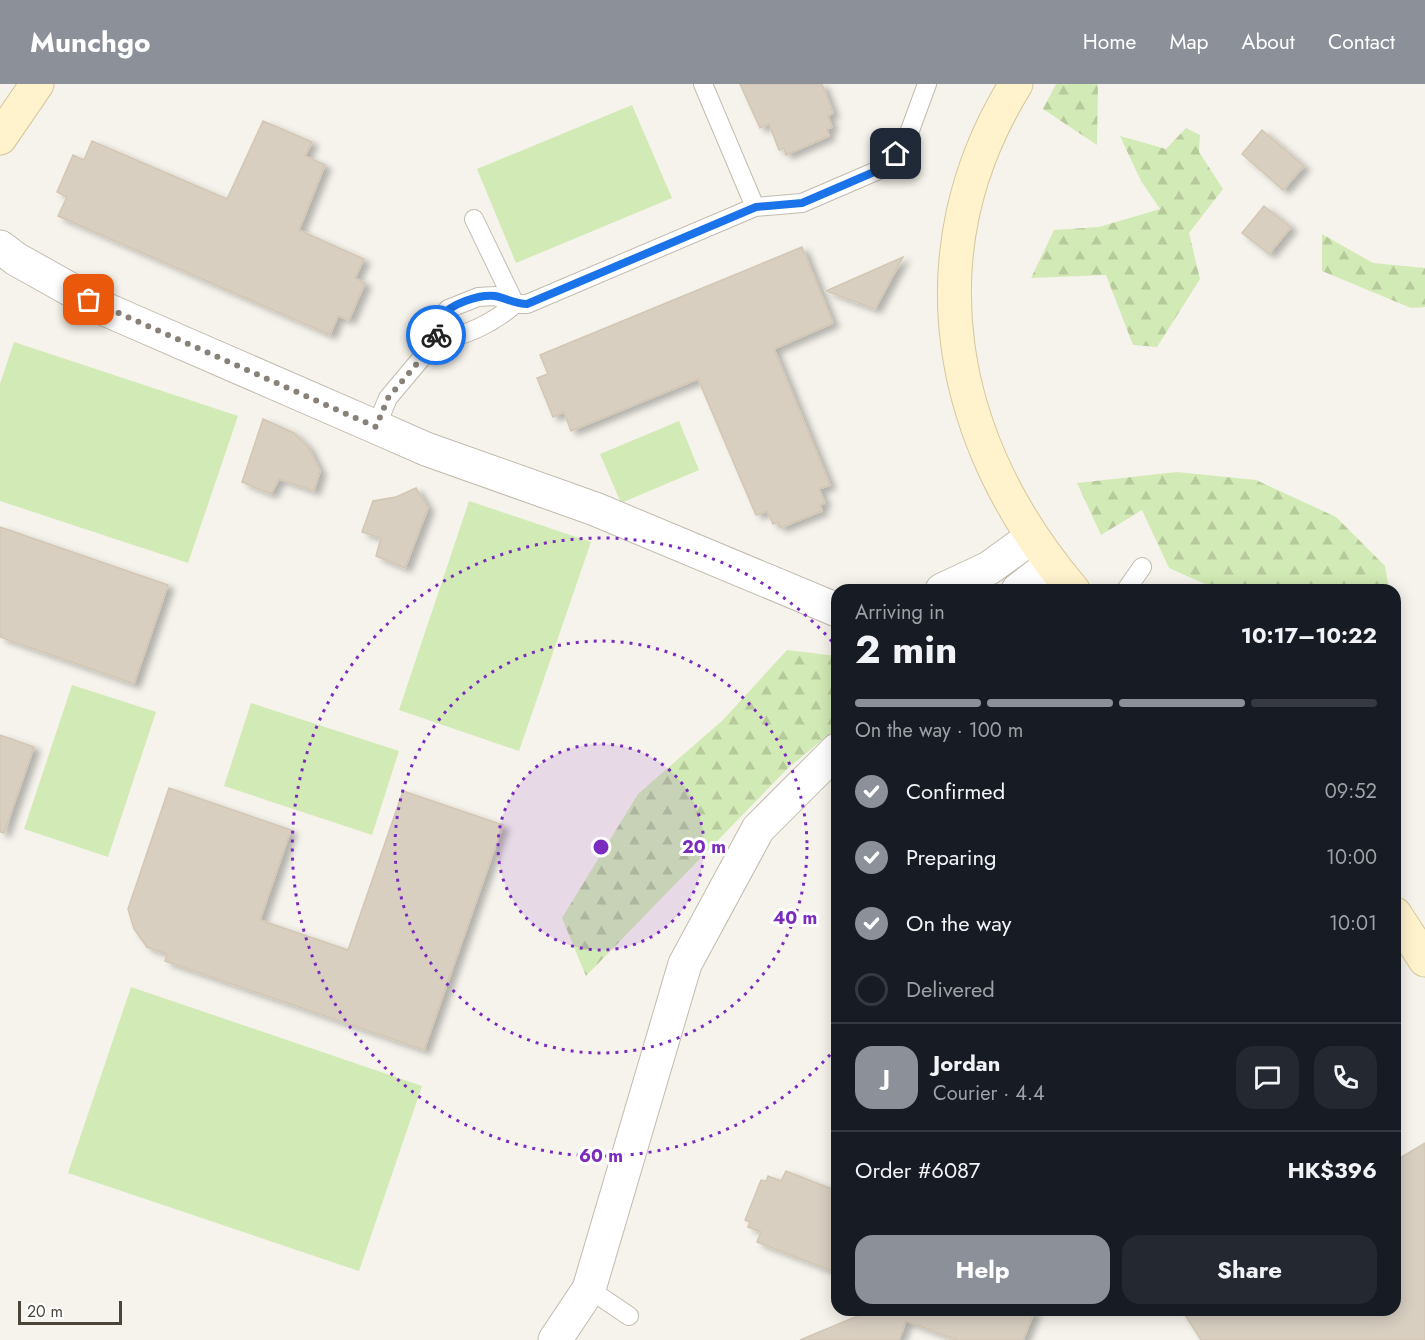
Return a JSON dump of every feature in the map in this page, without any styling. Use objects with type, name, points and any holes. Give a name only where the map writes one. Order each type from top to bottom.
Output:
[{"type":"main road","points":[[0,138],[37,84]]},
{"type":"main road","points":[[1016,84],[985,143],[966,203],[953,286],[953,317],[962,381],[972,414],[996,473],[1032,537],[1068,584]]},
{"type":"main road","points":[[1401,923],[1425,960]]},
{"type":"street","points":[[0,247],[16,259],[107,310],[426,449],[595,509],[831,607]]},
{"type":"street","points":[[955,584],[989,568],[1032,537]]},
{"type":"street","points":[[1026,584],[1052,564]]},
{"type":"street","points":[[555,1340],[589,1289],[686,964],[758,828],[831,756]]},
{"type":"lane","points":[[704,84],[756,207]]},
{"type":"lane","points":[[376,427],[388,398],[435,342],[440,319],[448,309],[478,297],[495,296],[515,304],[527,304],[756,207],[802,203],[881,169],[896,154],[909,133],[927,84]]},
{"type":"lane","points":[[474,219],[515,304]]},
{"type":"lane","points":[[435,342],[459,337],[495,321],[515,304]]},
{"type":"lane","points":[[1130,584],[1142,567]]},
{"type":"lane","points":[[589,1289],[629,1316]]},
{"type":"green space","points":[[1056,84],[1098,84],[1097,145],[1043,109]]},
{"type":"green space","points":[[632,105],[672,198],[516,263],[477,169]]},
{"type":"green space","points":[[1186,128],[1200,135],[1199,152],[1223,189],[1189,233],[1200,279],[1157,347],[1133,345],[1106,275],[1031,278],[1054,230],[1099,227],[1160,209],[1141,181],[1120,136],[1166,149]]},
{"type":"green space","points":[[1322,234],[1373,263],[1425,268],[1425,307],[1411,308],[1322,271]]},
{"type":"green space","points":[[14,342],[238,416],[188,563],[0,501],[0,384]]},
{"type":"green space","points":[[679,421],[699,470],[621,503],[600,454]]},
{"type":"green space","points":[[1177,472],[1256,480],[1336,517],[1385,566],[1388,584],[1205,584],[1169,568],[1142,510],[1101,535],[1077,483]]},
{"type":"green space","points":[[469,501],[591,542],[519,751],[399,710]]},
{"type":"green space","points":[[787,650],[831,655],[831,733],[787,769],[586,976],[562,918],[638,794],[723,720]]},
{"type":"green space","points":[[72,685],[156,712],[108,857],[24,829]]},
{"type":"green space","points":[[251,703],[399,751],[372,835],[224,786]]},
{"type":"green space","points":[[131,987],[422,1086],[359,1271],[68,1173]]},
{"type":"building","points":[[740,84],[822,84],[833,113],[828,116],[832,127],[827,129],[829,136],[786,155],[784,148],[779,150],[769,124],[760,128]]},
{"type":"building","points":[[263,121],[312,142],[305,156],[325,165],[299,230],[364,259],[355,278],[365,283],[349,320],[338,316],[330,335],[58,216],[67,197],[57,192],[73,155],[84,160],[92,141],[227,199]]},
{"type":"building","points":[[1262,130],[1304,166],[1283,190],[1242,154]]},
{"type":"building","points":[[1264,206],[1291,227],[1269,254],[1242,233]]},
{"type":"building","points":[[802,247],[833,323],[774,349],[830,485],[819,489],[825,503],[820,505],[822,511],[780,528],[778,522],[773,524],[767,511],[756,515],[698,379],[571,431],[564,412],[553,417],[537,378],[548,374],[540,355]]},
{"type":"building","points":[[903,257],[875,309],[826,291]]},
{"type":"building","points":[[263,419],[294,433],[308,447],[320,471],[314,491],[279,479],[271,494],[242,482]]},
{"type":"building","points":[[416,488],[428,508],[405,568],[376,556],[381,538],[362,532],[373,501],[396,497]]},
{"type":"building","points":[[0,527],[168,585],[134,684],[0,637]]},
{"type":"building","points":[[0,735],[34,747],[4,833],[0,832]]},
{"type":"building","points":[[169,788],[291,830],[260,920],[348,950],[403,791],[503,825],[424,1050],[165,961],[167,954],[147,947],[134,929],[128,909]]},
{"type":"building","points":[[1425,1143],[1425,1340],[1201,1340],[1186,1316],[1401,1316],[1401,1157]]},
{"type":"building","points":[[786,1171],[831,1189],[831,1271],[757,1242],[761,1232],[748,1227],[750,1222],[745,1220],[761,1180],[766,1181],[768,1176],[781,1181]]},
{"type":"building","points":[[858,1316],[1033,1316],[1023,1340],[956,1340],[906,1321],[899,1340],[800,1340]]},
{"type":"way so far","points":[[89,300],[107,310],[376,427],[388,398],[435,342],[436,335]]},
{"type":"route","points":[[436,335],[440,319],[448,309],[478,297],[495,296],[515,304],[527,304],[756,207],[779,207],[802,203],[881,169],[896,154]]}]
